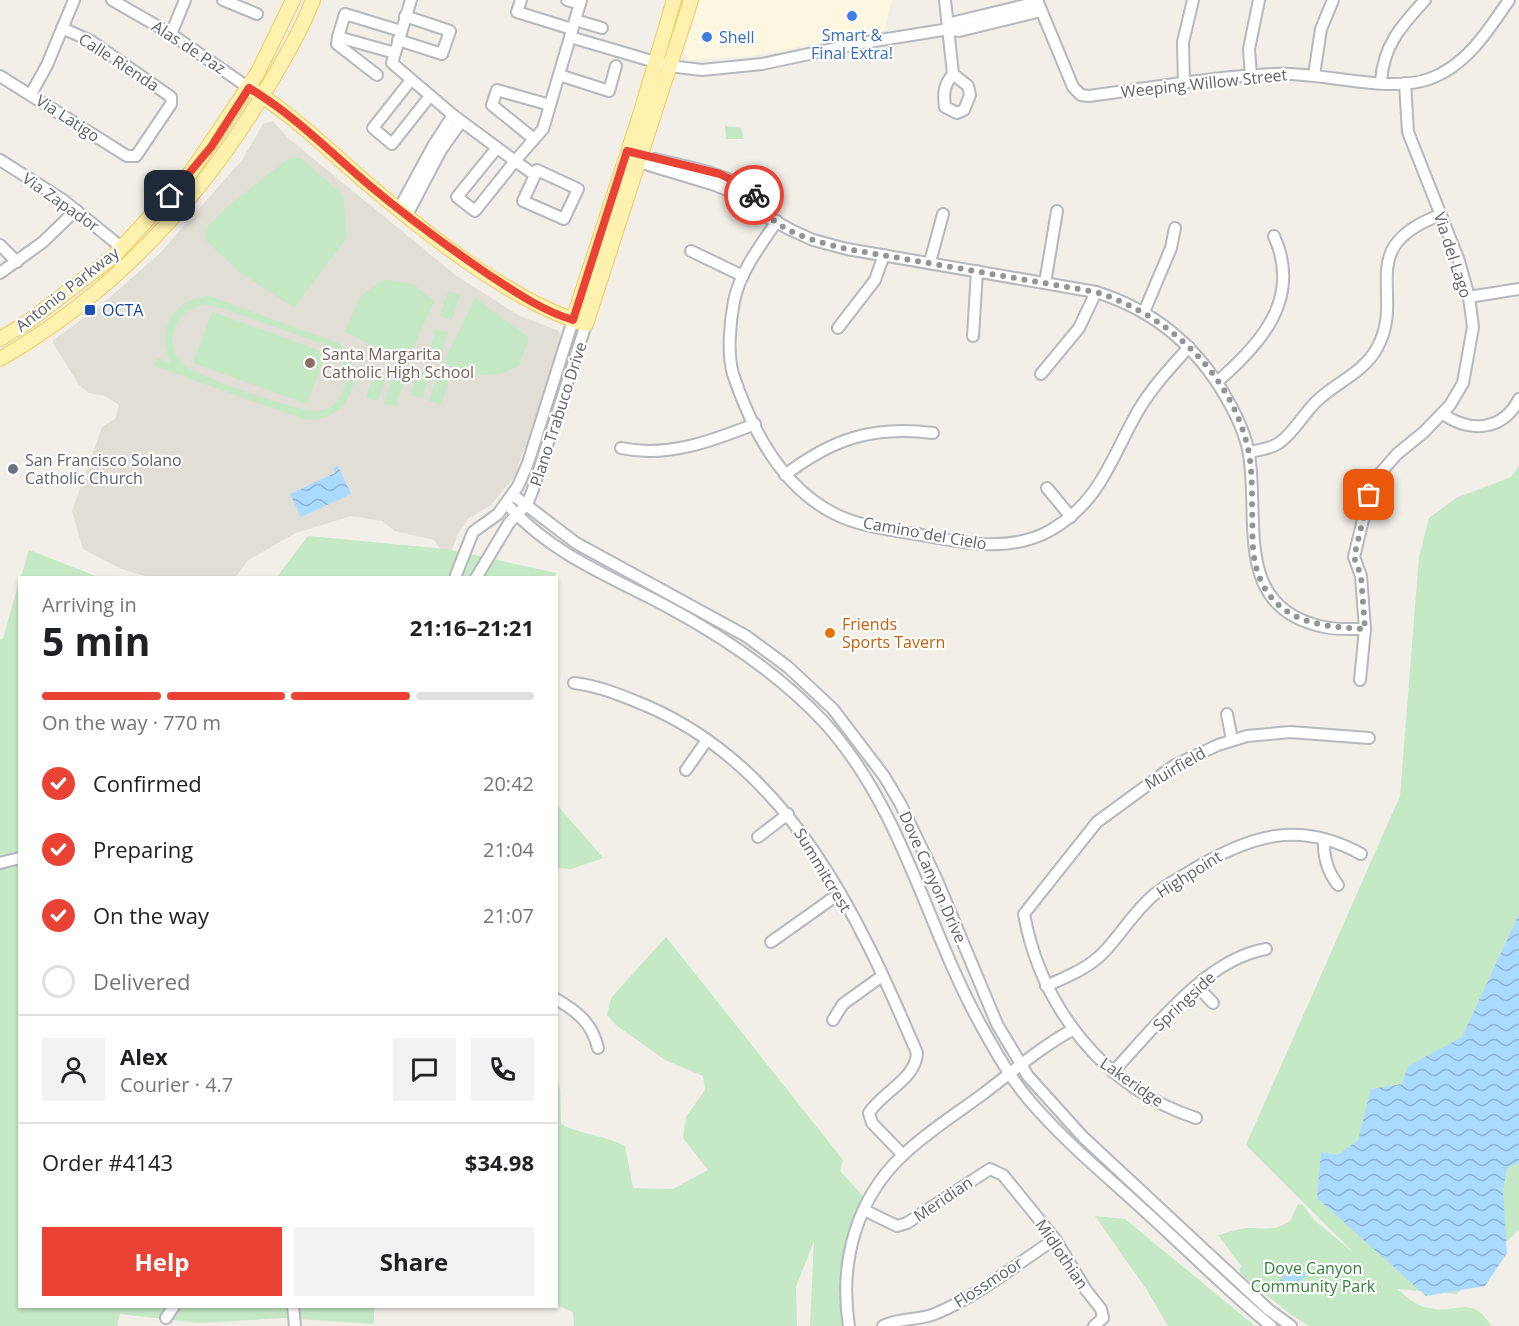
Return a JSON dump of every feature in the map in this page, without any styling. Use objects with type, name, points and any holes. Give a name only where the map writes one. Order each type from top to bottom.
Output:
[{"type":"main road","name":"Antonio Parkway","points":[[0,339],[29,321],[114,256],[191,172],[249,88],[293,0]]},
{"type":"main road","name":"Antonio Parkway","points":[[0,359],[39,336],[122,269],[150,243],[199,190],[223,158],[287,55],[313,0]]},
{"type":"main road","name":"Plano Trabuco Drive","points":[[580,322],[626,154],[674,0]]},
{"type":"main road","name":"Plano Trabuco Drive","points":[[580,322],[641,159],[691,0]]},
{"type":"main road","name":"Alas de Paz","points":[[249,88],[294,117],[368,185],[456,253],[511,289],[561,316],[580,322]]},
{"type":"street","points":[[31,94],[47,65],[74,0]]},
{"type":"street","name":"Alas de Paz","points":[[111,0],[171,34],[249,88]]},
{"type":"street","points":[[171,34],[185,0]]},
{"type":"street","points":[[223,0],[256,14]]},
{"type":"street","points":[[411,0],[392,63],[496,149],[535,175]]},
{"type":"street","points":[[521,0],[517,12],[572,29],[669,66],[702,70],[729,69],[949,28],[955,22],[1007,16],[1039,4]]},
{"type":"street","points":[[496,149],[458,197],[475,211],[543,129],[581,2],[567,0]]},
{"type":"street","points":[[945,0],[953,74]]},
{"type":"street","points":[[1184,83],[1184,42],[1193,0]]},
{"type":"street","points":[[1251,76],[1249,49],[1259,0]]},
{"type":"street","points":[[1314,75],[1321,29],[1333,0]]},
{"type":"street","points":[[1381,82],[1382,65],[1392,39],[1425,0]]},
{"type":"street","name":"Weeping Willow Street","points":[[1039,4],[1073,87],[1081,95],[1251,76],[1314,75],[1405,83],[1428,79],[1462,60],[1489,30],[1509,0]]},
{"type":"street","points":[[377,75],[337,44],[345,14],[442,54],[450,30],[405,16]]},
{"type":"street","name":"Calle Rienda","points":[[62,28],[91,41],[169,94],[172,100],[136,156]]},
{"type":"street","points":[[572,29],[602,28]]},
{"type":"street","points":[[338,38],[395,53]]},
{"type":"street","points":[[558,75],[609,91],[616,66]]},
{"type":"street","name":"Via Latigo","points":[[0,76],[123,154],[136,156]]},
{"type":"street","points":[[411,80],[373,128],[392,144],[430,96]]},
{"type":"street","name":"Via del Lago","points":[[1360,680],[1365,629],[1361,576],[1354,557],[1369,495],[1377,477],[1397,454],[1443,414],[1463,383],[1473,327],[1469,297],[1459,261],[1408,132],[1405,83]]},
{"type":"street","points":[[534,139],[492,105],[497,90],[550,105]]},
{"type":"street","points":[[403,212],[441,150],[457,118]]},
{"type":"street","points":[[626,154],[717,179],[739,190],[758,212],[813,240],[884,255],[1096,292],[1144,312],[1161,322],[1189,347],[1217,382],[1238,419],[1249,452],[1256,566],[1270,595],[1281,607],[1309,623],[1327,627],[1365,629]]},
{"type":"street","name":"Via Zapador","points":[[0,160],[76,210],[121,247]]},
{"type":"street","points":[[537,170],[578,189],[564,219],[523,201],[535,175],[537,170]]},
{"type":"street","points":[[0,273],[17,262],[76,210]]},
{"type":"street","points":[[1045,283],[1057,211]]},
{"type":"street","points":[[930,262],[943,214]]},
{"type":"street","points":[[1249,452],[1266,449],[1286,438],[1318,399],[1360,370],[1377,347],[1386,320],[1385,286],[1391,251],[1405,234],[1419,223],[1440,215]]},
{"type":"street","name":"Camino del Cielo","points":[[774,219],[743,276],[734,303],[731,345],[733,372],[768,451],[785,475],[815,502],[848,519],[965,543],[995,545],[1019,541],[1049,531],[1071,517],[1092,497],[1138,411],[1159,380],[1189,347]]},
{"type":"street","points":[[1144,312],[1171,248],[1175,228]]},
{"type":"street","points":[[1217,382],[1249,354],[1269,325],[1280,301],[1285,272],[1283,255],[1274,236]]},
{"type":"street","points":[[0,245],[17,262]]},
{"type":"street","points":[[691,250],[743,276]]},
{"type":"street","points":[[838,328],[875,280],[884,255]]},
{"type":"street","points":[[973,336],[977,271]]},
{"type":"street","points":[[1469,297],[1519,288]]},
{"type":"street","points":[[1041,374],[1079,328],[1096,292]]},
{"type":"street","name":"Plano Trabuco Drive","points":[[510,500],[528,464],[580,322]]},
{"type":"street","name":"Plano Trabuco Drive","points":[[477,576],[498,540],[527,504],[550,444],[580,322]]},
{"type":"street","points":[[1443,414],[1466,426],[1489,425],[1507,416],[1519,399]]},
{"type":"street","points":[[621,448],[649,452],[696,445],[755,424]]},
{"type":"street","points":[[785,475],[832,445],[858,435],[904,429],[933,433]]},
{"type":"street","points":[[1047,488],[1071,517]]},
{"type":"street","points":[[456,576],[470,539],[480,525],[498,514],[510,500]]},
{"type":"street","name":"Dove Canyon Drive","points":[[510,500],[527,504],[576,543],[746,636],[788,667],[833,710],[850,729],[893,790],[947,905],[997,1024],[1021,1066],[1041,1093],[1083,1137],[1269,1310],[1291,1326]]},
{"type":"street","name":"Dove Canyon Drive","points":[[510,500],[517,515],[548,543],[569,557],[665,606],[746,655],[811,710],[847,749],[874,789],[899,837],[928,911],[980,1025],[1030,1102],[1224,1286],[1271,1326]]},
{"type":"street","name":"Summitcrest","points":[[574,683],[596,686],[634,700],[664,714],[707,740],[759,782],[788,814],[813,847],[840,893],[882,976],[917,1053],[917,1062],[910,1073],[875,1104],[869,1113],[872,1123],[903,1155]]},
{"type":"street","points":[[1227,714],[1232,740]]},
{"type":"street","name":"Muirfield","points":[[1029,905],[1097,822],[1175,765],[1232,740],[1290,732],[1369,738]]},
{"type":"street","points":[[686,770],[707,740]]},
{"type":"street","points":[[758,837],[788,814]]},
{"type":"street","name":"Highpoint","points":[[1046,986],[1078,972],[1103,953],[1135,913],[1155,894],[1231,848],[1270,836],[1324,839],[1340,843],[1360,854]]},
{"type":"street","points":[[1324,839],[1325,860],[1330,874],[1338,885]]},
{"type":"street","points":[[0,863],[18,858]]},
{"type":"street","points":[[771,942],[840,893]]},
{"type":"street","name":"Lakeridge","points":[[1029,905],[1024,914],[1025,924],[1046,986],[1072,1030],[1113,1072],[1177,1112],[1196,1118]]},
{"type":"street","points":[[942,938],[958,932]]},
{"type":"street","name":"Springside","points":[[1113,1072],[1197,986],[1234,958],[1266,950]]},
{"type":"street","points":[[833,1020],[843,1004],[882,976]]},
{"type":"street","points":[[1197,986],[1213,1003]]},
{"type":"street","points":[[558,1000],[588,1022],[595,1033],[598,1048]]},
{"type":"street","points":[[849,1326],[846,1301],[847,1268],[854,1232],[885,1174],[903,1155],[1072,1030]]},
{"type":"street","name":"Meridian","points":[[864,1210],[897,1226],[907,1223],[990,1169]]},
{"type":"street","name":"Midlothian","points":[[990,1169],[1003,1175],[1056,1239],[1086,1290],[1101,1309],[1099,1322]]},
{"type":"street","name":"Flossmoor","points":[[883,1326],[892,1321],[934,1315],[957,1304],[1056,1239]]},
{"type":"street","points":[[166,1318],[173,1308]]},
{"type":"street","points":[[293,1308],[295,1326]]},
{"type":"shaded area","points":[[700,0],[892,0],[884,31],[751,56],[689,60],[684,51]]},
{"type":"shaded area","name":"Santa Margarita Catholic High School","points":[[273,121],[288,138],[458,277],[520,316],[559,331],[561,338],[530,441],[522,454],[515,476],[491,505],[469,518],[458,534],[451,552],[443,553],[434,540],[395,531],[382,521],[351,516],[296,533],[248,560],[236,576],[145,576],[121,569],[83,549],[72,511],[102,427],[115,419],[119,405],[105,396],[89,393],[79,385],[52,341],[100,306],[160,253],[242,160],[263,124]]},
{"type":"green space","points":[[725,126],[741,128],[744,139],[726,139]]},
{"type":"green space","points":[[289,158],[301,158],[343,196],[347,237],[294,308],[241,273],[206,241],[205,229],[228,206]]},
{"type":"green space","points":[[383,279],[413,284],[434,301],[407,361],[345,332],[360,297]]},
{"type":"green space","points":[[448,291],[460,295],[452,320],[440,316]]},
{"type":"green space","points":[[209,296],[338,343],[348,355],[353,368],[350,394],[343,406],[319,419],[303,419],[154,366],[157,358],[171,363],[165,340],[166,329],[177,310],[196,298]],"holes":[[[198,306],[219,307],[328,346],[342,363],[345,373],[345,384],[336,402],[328,408],[316,411],[307,410],[229,386],[187,367],[180,361],[174,349],[173,335],[177,324],[184,315]]]},
{"type":"green space","points":[[475,298],[529,338],[519,366],[499,374],[481,375],[443,364]]},
{"type":"green space","points":[[212,312],[326,353],[307,404],[193,363]]},
{"type":"green space","points":[[436,329],[448,333],[440,359],[428,355]]},
{"type":"green space","points":[[418,370],[430,373],[423,398],[411,395]]},
{"type":"green space","points":[[374,372],[386,376],[378,401],[366,398]]},
{"type":"green space","points":[[437,375],[449,379],[441,405],[429,401]]},
{"type":"green space","points":[[392,378],[404,382],[396,407],[384,403]]},
{"type":"green space","name":"Dove Canyon Community Park","points":[[1519,466],[1519,1229],[1457,1294],[1397,1289],[1424,1307],[1471,1308],[1484,1316],[1491,1326],[1309,1326],[1290,1314],[1243,1276],[1239,1270],[1241,1266],[1218,1235],[1244,1228],[1279,1227],[1290,1221],[1298,1204],[1303,1205],[1314,1220],[1354,1253],[1246,1145],[1400,796],[1419,557],[1429,518],[1456,498],[1511,477]]},
{"type":"green space","points":[[308,536],[446,549],[557,573],[555,576],[278,576]]},
{"type":"green space","points":[[29,550],[95,576],[21,576]]},
{"type":"green space","points":[[18,585],[18,1308],[374,1308],[374,1324],[283,1318],[200,1323],[120,1314],[117,1326],[0,1326],[0,640],[3,639]]},
{"type":"green space","points":[[558,806],[603,858],[571,869],[558,868]]},
{"type":"green space","points":[[666,937],[843,1160],[840,1171],[863,1196],[842,1258],[840,1300],[844,1326],[810,1326],[814,1241],[796,1287],[797,1326],[574,1326],[573,1312],[558,1305],[558,1084],[561,1124],[625,1146],[633,1188],[673,1189],[708,1170],[683,1138],[686,1117],[705,1090],[703,1076],[665,1060],[616,1025],[607,1015],[611,998]]},
{"type":"green space","points":[[1095,1216],[1125,1219],[1255,1326],[1168,1326],[1147,1290]]},
{"type":"water","points":[[338,466],[351,494],[301,517],[290,494],[335,473],[333,468]]},
{"type":"water","points":[[1519,914],[1519,1162],[1507,1168],[1503,1190],[1507,1253],[1485,1286],[1426,1296],[1317,1198],[1321,1152],[1338,1155],[1358,1140],[1371,1089],[1402,1084],[1408,1066],[1462,1037]]},
{"type":"water","points":[[1291,1264],[1305,1273],[1306,1277],[1299,1280],[1290,1293],[1277,1285]]},
{"type":"way so far","points":[[754,195],[764,205],[771,218],[813,240],[847,249],[1096,292],[1124,302],[1161,322],[1200,358],[1238,419],[1250,463],[1256,566],[1270,595],[1281,607],[1296,617],[1327,627],[1365,629],[1361,576],[1354,557],[1369,495]]},
{"type":"place","name":"Smart & Final Extra!","points":[[852,16]]},
{"type":"place","name":"Shell","points":[[707,37]]},
{"type":"place","name":"OCTA","points":[[90,310]]},
{"type":"place","name":"Santa Margarita Catholic High School","points":[[310,363]]},
{"type":"place","name":"San Francisco Solano Catholic Church","points":[[13,469]]},
{"type":"place","name":"Friends Sports Tavern","points":[[830,633]]},
{"type":"route","points":[[170,196],[211,147],[249,88],[294,117],[368,185],[456,253],[511,289],[573,320],[627,151],[693,170],[720,174],[740,184],[754,195]]}]
